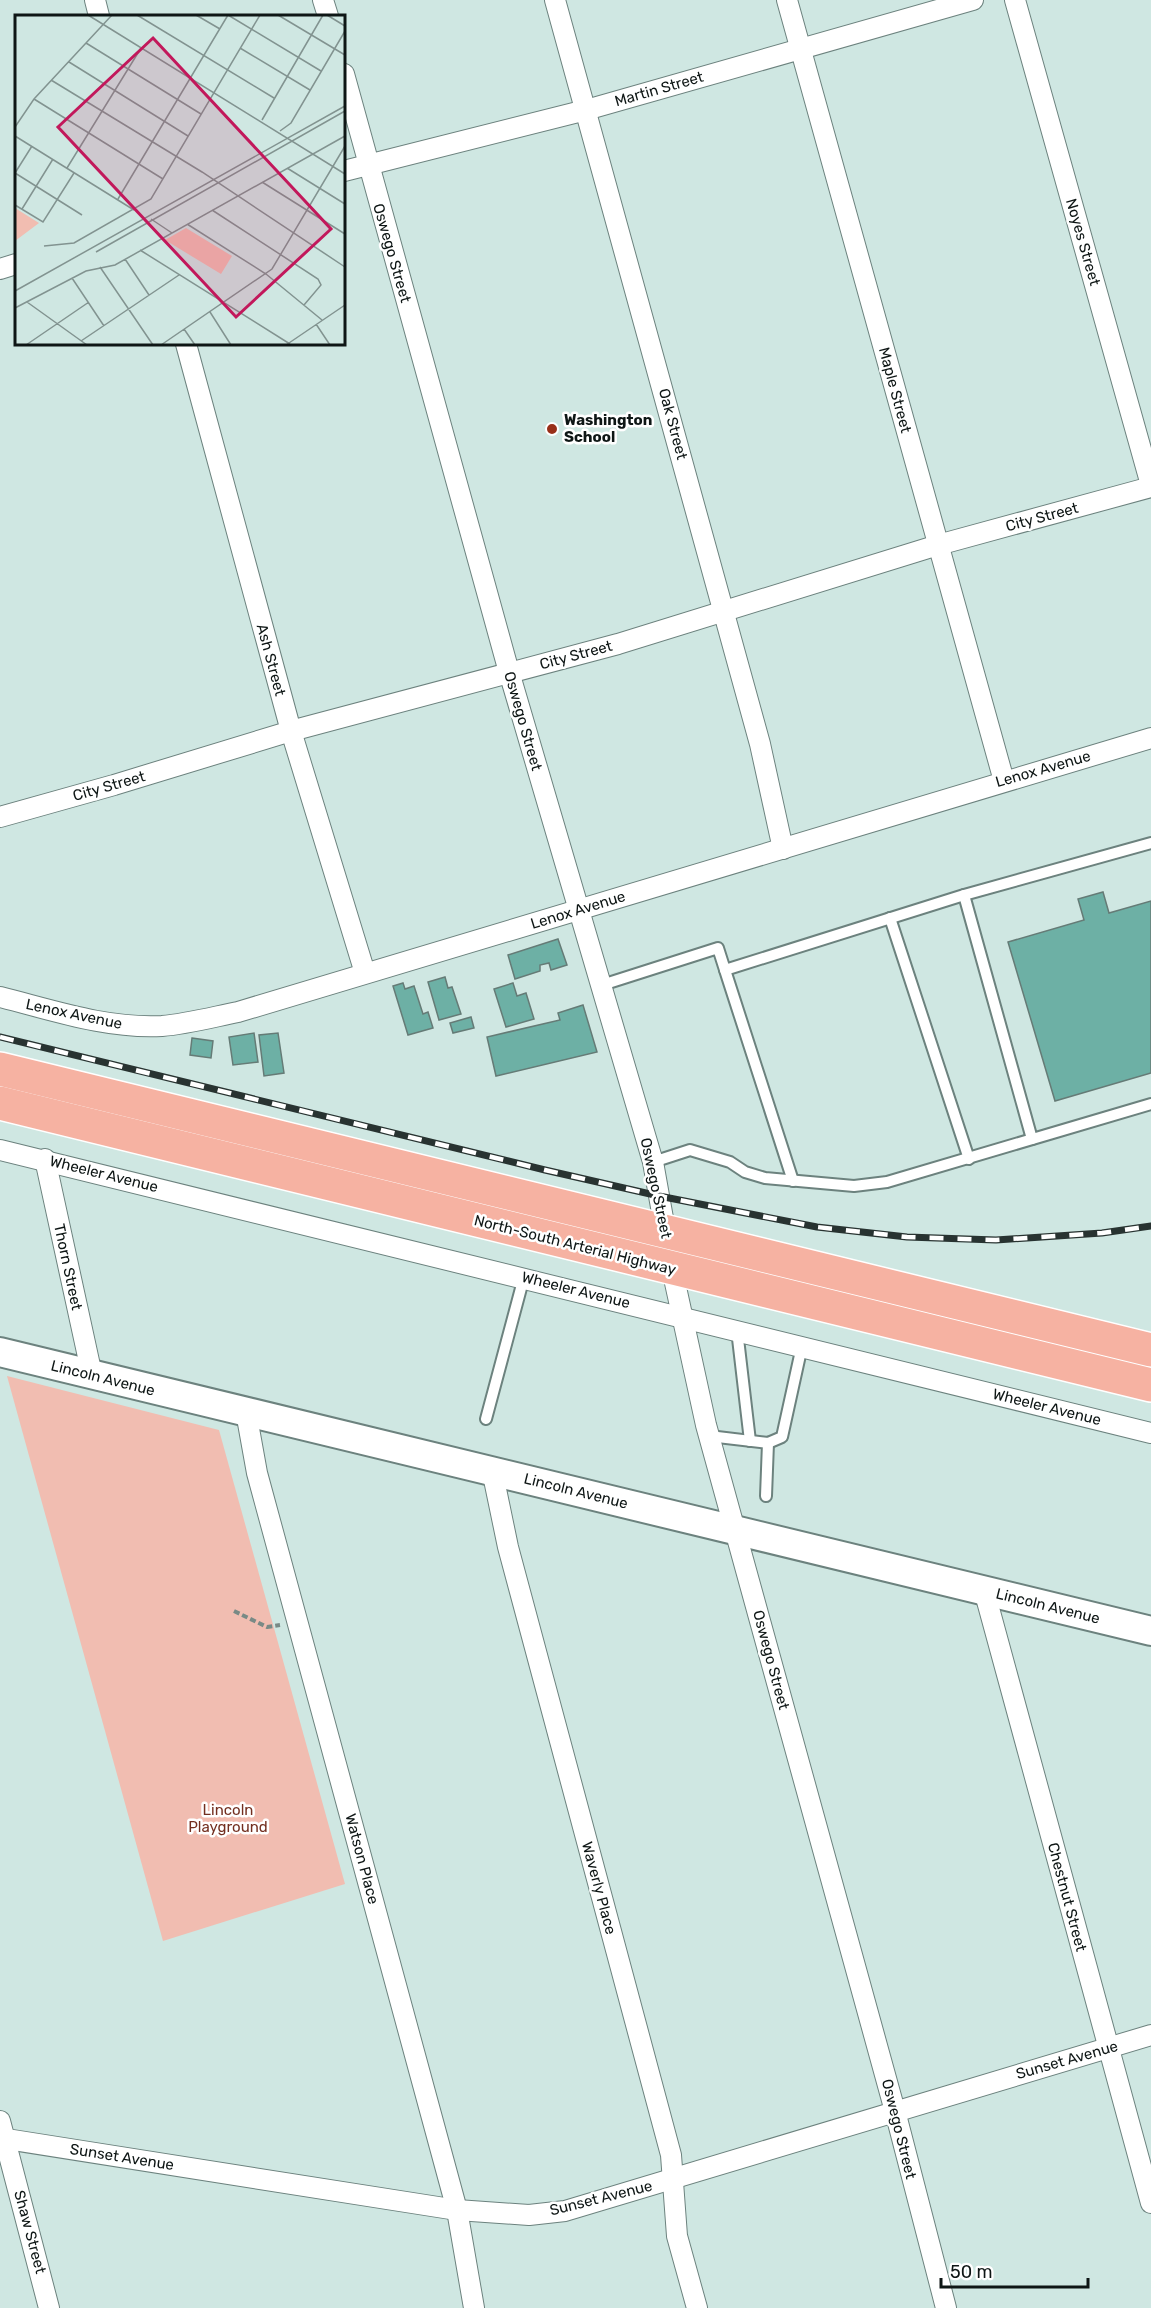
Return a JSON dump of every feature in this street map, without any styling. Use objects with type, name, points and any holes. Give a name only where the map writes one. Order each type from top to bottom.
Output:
[{"type":"highway","points":[[0,1069],[1151,1350]]},
{"type":"highway","name":"North-South Arterial Highway","points":[[0,1103],[1151,1386]]},
{"type":"street","points":[[95,0],[99,15]]},
{"type":"street","points":[[323,0],[328,15]]},
{"type":"street","name":"Oak Street","points":[[555,0],[760,744],[783,849]]},
{"type":"street","name":"Maple Street","points":[[787,0],[1004,781]]},
{"type":"street","name":"Martin Street","points":[[345,171],[586,110],[973,0]]},
{"type":"street","name":"Noyes Street","points":[[1015,0],[1151,486]]},
{"type":"street","name":"Oswego Street","points":[[345,78],[509,672],[653,1162],[672,1269],[709,1436],[895,2111],[946,2308]]},
{"type":"street","points":[[0,268],[15,264]]},
{"type":"street","name":"Ash Street","points":[[186,345],[291,731],[365,973]]},
{"type":"street","name":"City Street","points":[[0,817],[291,731],[618,644],[938,545],[1151,486]]},
{"type":"street","name":"Lenox Avenue","points":[[0,997],[94,1021],[131,1026],[163,1026],[238,1012],[1151,738]]},
{"type":"street","name":"Wheeler Avenue","points":[[0,1150],[45,1159],[1151,1433]]},
{"type":"street","name":"Thorn Street","points":[[45,1159],[92,1376]]},
{"type":"street","name":"Lincoln Avenue","points":[[0,1352],[1151,1631]]},
{"type":"street","name":"Watson Place","points":[[246,1412],[257,1473],[457,2210],[474,2308]]},
{"type":"street","name":"Waverly Place","points":[[492,1470],[508,1547],[671,2156],[677,2236],[696,2308]]},
{"type":"street","name":"Chestnut Street","points":[[984,1590],[1151,2203]]},
{"type":"street","name":"Sunset Avenue","points":[[2,2133],[457,2210],[529,2215],[565,2211],[1151,2035]]},
{"type":"street","name":"Shaw Street","points":[[2,2133],[49,2308]]},
{"type":"lane","points":[[725,970],[964,895],[1151,843]]},
{"type":"lane","points":[[964,895],[1032,1139]]},
{"type":"lane","points":[[890,918],[969,1159]]},
{"type":"lane","points":[[602,985],[718,948],[793,1181]]},
{"type":"lane","points":[[653,1162],[690,1150],[730,1162],[745,1172],[765,1178],[854,1186],[887,1182],[1151,1104]]},
{"type":"lane","points":[[486,1419],[524,1277]]},
{"type":"lane","points":[[737,1330],[750,1441]]},
{"type":"lane","points":[[709,1436],[768,1443],[782,1437],[802,1346]]},
{"type":"lane","points":[[766,1496],[768,1443]]},
{"type":"path","points":[[234,1611],[267,1627],[297,1620]]},
{"type":"green space","name":"Lincoln Playground","points":[[7,1376],[219,1430],[345,1884],[163,1941]]},
{"type":"building","points":[[1103,892],[1109,913],[1151,901],[1151,1073],[1055,1101],[1008,942],[1084,920],[1078,899]]},
{"type":"building","points":[[558,939],[567,965],[551,970],[549,963],[540,965],[540,971],[515,979],[508,955]]},
{"type":"building","points":[[445,977],[448,988],[452,987],[461,1014],[439,1020],[428,982]]},
{"type":"building","points":[[403,983],[405,989],[414,986],[423,1014],[428,1012],[433,1028],[408,1035],[393,986]]},
{"type":"building","points":[[513,983],[517,996],[526,993],[534,1019],[506,1027],[494,989]]},
{"type":"building","points":[[583,1005],[597,1052],[496,1076],[487,1037],[560,1020],[558,1013]]},
{"type":"building","points":[[471,1017],[474,1028],[453,1033],[450,1023]]},
{"type":"building","points":[[254,1033],[258,1062],[233,1065],[229,1037]]},
{"type":"building","points":[[278,1033],[284,1073],[264,1076],[259,1035]]},
{"type":"building","points":[[192,1038],[213,1041],[211,1058],[190,1055]]},
{"type":"railway","points":[[0,1037],[545,1170],[659,1196],[817,1227],[907,1237],[996,1240],[1102,1233],[1151,1226]]},
{"type":"place","name":"Washington School","points":[[552,429]]}]
